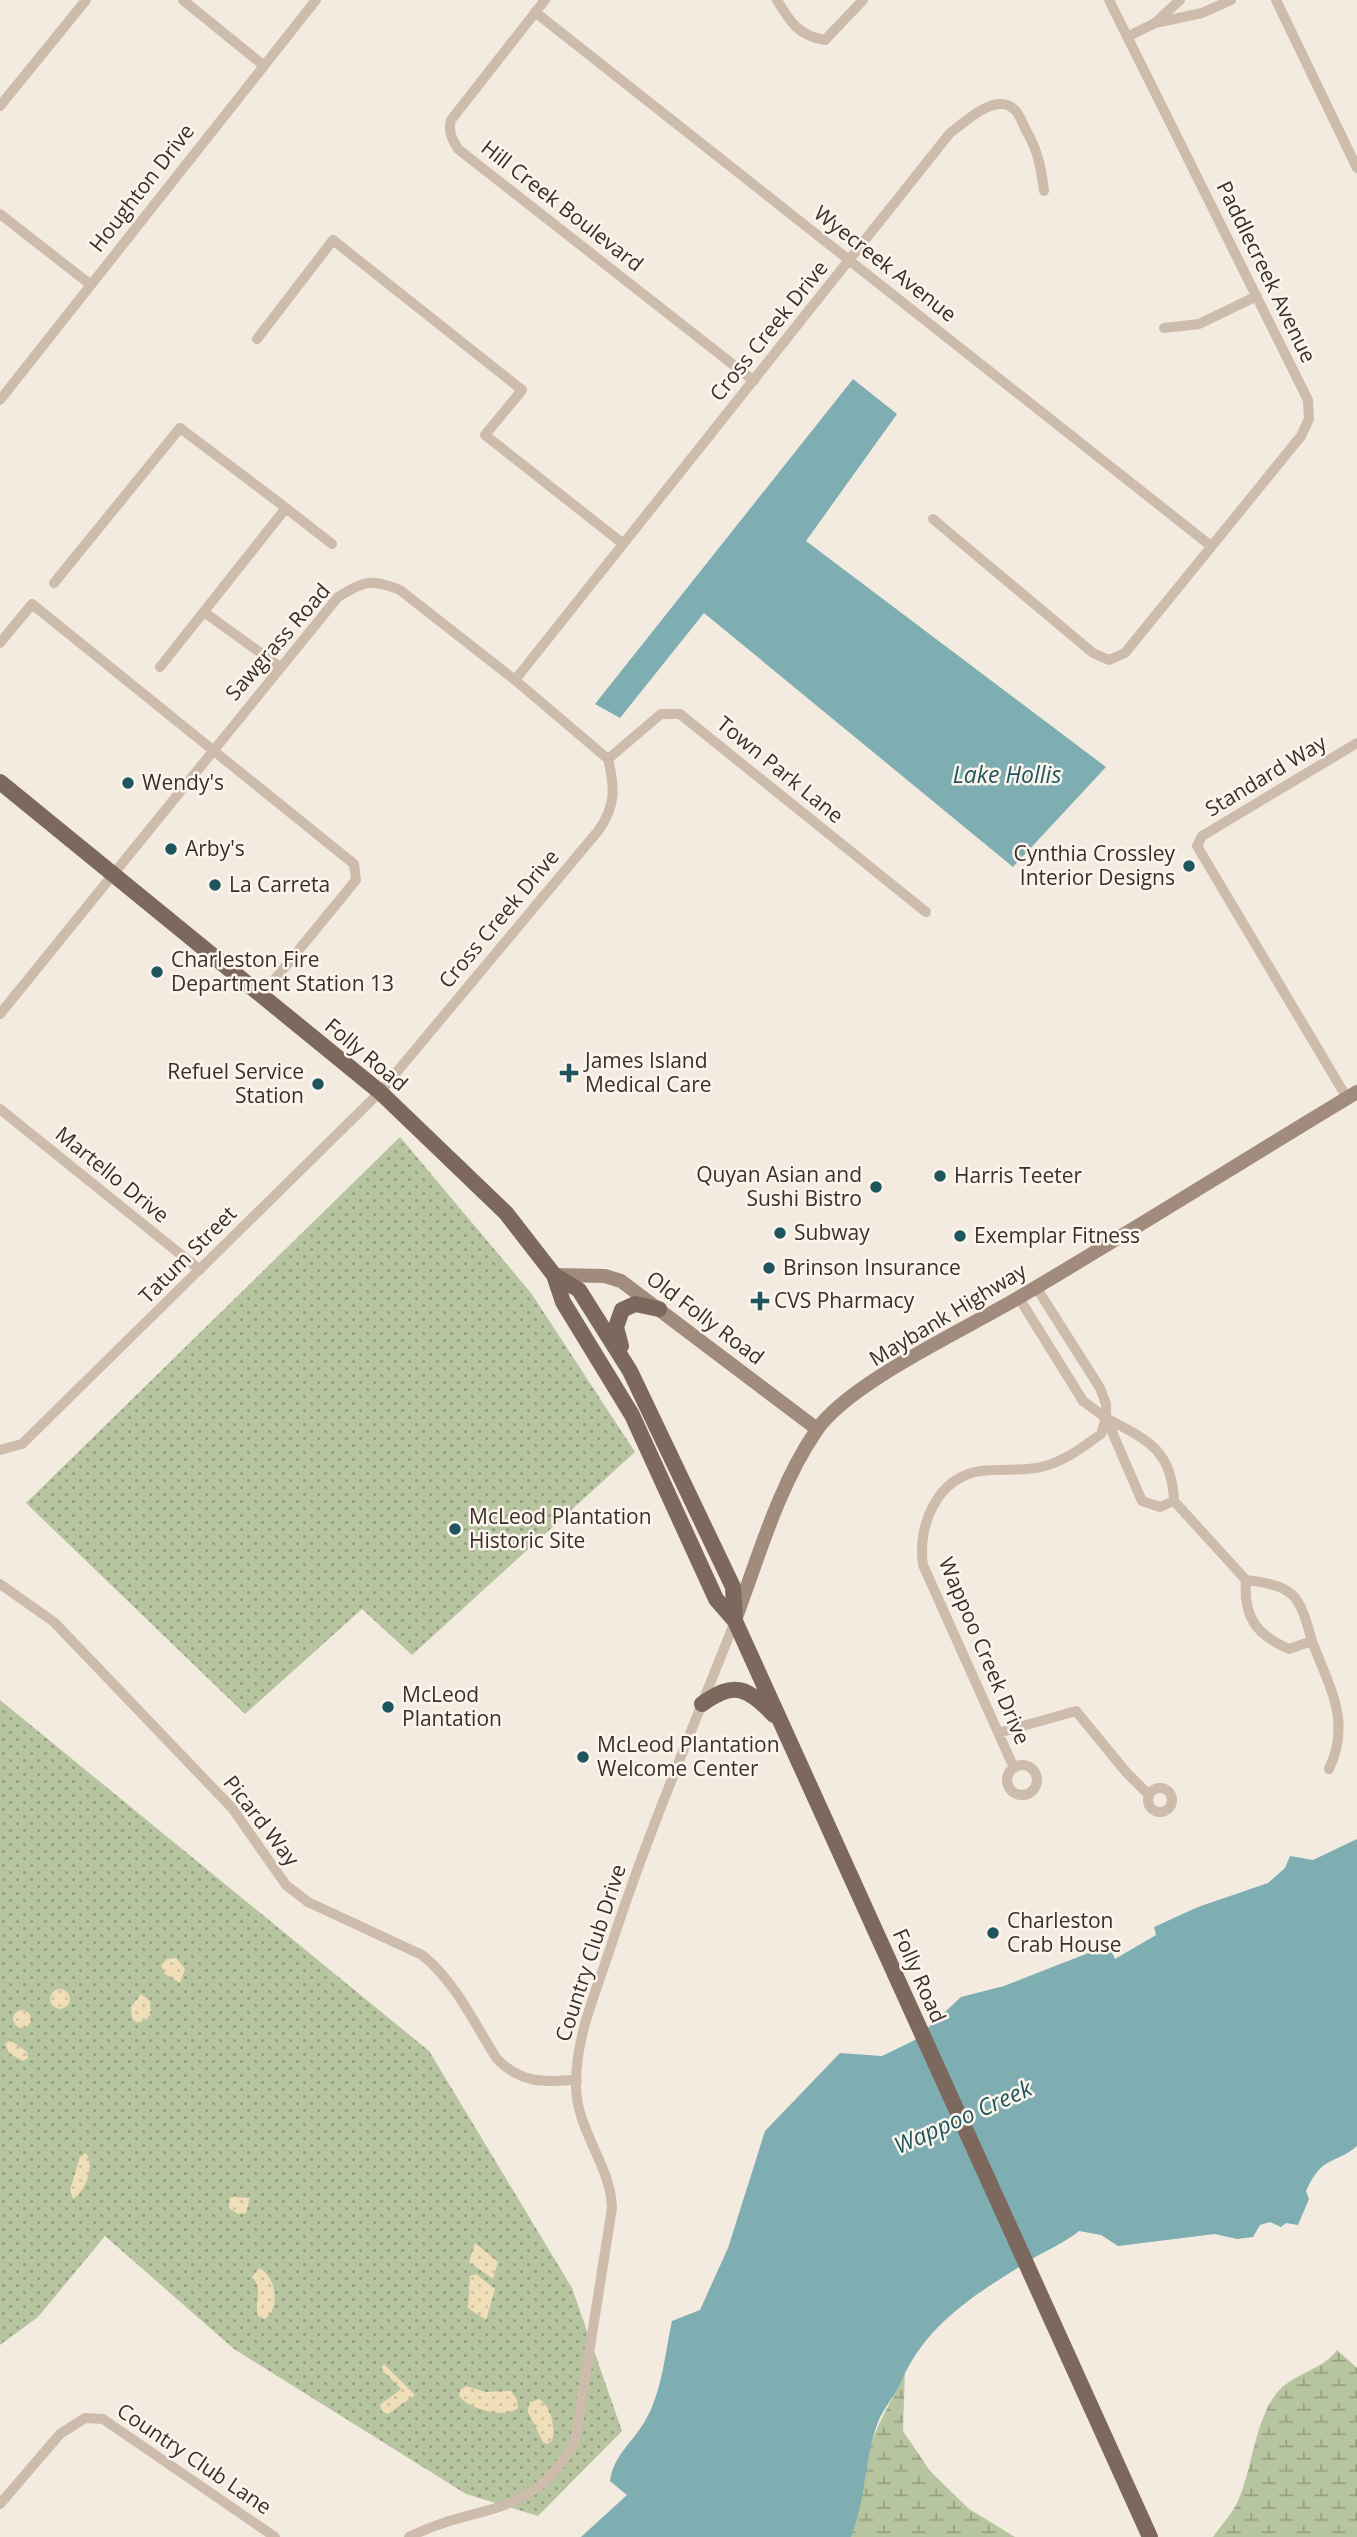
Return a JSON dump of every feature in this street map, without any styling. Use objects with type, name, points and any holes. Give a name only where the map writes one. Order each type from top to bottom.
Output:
[{"type":"main road","name":"Folly Road","points":[[0,782],[380,1092],[506,1213],[554,1275],[563,1302],[632,1415],[716,1599],[735,1621],[1150,2537]]},
{"type":"main road","name":"Maybank Highway","points":[[735,1621],[783,1489],[817,1429],[845,1402],[892,1370],[1019,1298],[1352,1095]]},
{"type":"main road","name":"Folly Road","points":[[554,1275],[579,1290],[630,1371],[733,1587],[735,1621]]},
{"type":"main road","name":"Old Folly Road","points":[[554,1275],[605,1276],[620,1281],[817,1429]]},
{"type":"main road","points":[[630,1371],[618,1339],[617,1318],[622,1310],[635,1304],[659,1309]]},
{"type":"main road","points":[[702,1704],[719,1691],[732,1688],[746,1691],[783,1724]]},
{"type":"street","points":[[0,106],[86,0]]},
{"type":"street","points":[[183,0],[263,65]]},
{"type":"street","name":"Houghton Drive","points":[[0,400],[316,0]]},
{"type":"street","name":"Hill Creek Boulevard","points":[[545,0],[452,120],[450,135],[458,149],[754,381]]},
{"type":"street","points":[[778,0],[788,17],[807,37],[825,40],[863,0]]},
{"type":"street","name":"Paddlecreek Avenue","points":[[933,519],[1093,653],[1109,660],[1125,653],[1301,436],[1308,419],[1308,400],[1109,0]]},
{"type":"street","points":[[1155,23],[1180,0]]},
{"type":"street","points":[[1127,37],[1155,23],[1202,13],[1231,0]]},
{"type":"street","points":[[1276,0],[1357,168]]},
{"type":"street","name":"Wyecreek Avenue","points":[[535,12],[1211,546]]},
{"type":"street","name":"Cross Creek Drive","points":[[515,680],[950,133],[975,113],[992,106],[1005,104],[1015,110],[1040,156],[1044,191]]},
{"type":"street","points":[[0,214],[91,285]]},
{"type":"street","points":[[257,339],[333,240],[522,390],[485,435],[622,543]]},
{"type":"street","points":[[1164,328],[1199,324],[1257,296]]},
{"type":"street","points":[[54,583],[180,428],[332,544]]},
{"type":"street","points":[[160,667],[286,508]]},
{"type":"street","name":"Sawgrass Road","points":[[0,1014],[112,872],[338,597],[364,582],[380,582],[400,590],[515,680],[608,759]]},
{"type":"street","points":[[0,643],[32,604],[354,864],[357,871],[356,880],[262,995]]},
{"type":"street","points":[[204,612],[280,667]]},
{"type":"street","name":"Town Park Lane","points":[[608,759],[661,714],[680,714],[926,912]]},
{"type":"street","name":"Standard Way","points":[[1352,1095],[1198,851],[1197,843],[1202,836],[1357,743]]},
{"type":"street","name":"Cross Creek Drive","points":[[380,1092],[603,824],[614,802],[608,759]]},
{"type":"street","name":"Tatum Street","points":[[0,1450],[22,1444],[380,1092]]},
{"type":"street","name":"Martello Drive","points":[[0,1109],[200,1270]]},
{"type":"street","points":[[1036,1287],[1100,1388],[1106,1404],[1106,1418],[1142,1501],[1160,1507],[1174,1501]]},
{"type":"street","points":[[1019,1298],[1083,1401],[1106,1418],[1145,1438],[1163,1455],[1171,1472],[1174,1501],[1246,1580],[1279,1584],[1288,1590],[1301,1606],[1340,1720],[1338,1749],[1329,1769]]},
{"type":"street","name":"Wappoo Creek Drive","points":[[1014,1768],[923,1565],[920,1546],[923,1530],[935,1503],[947,1487],[963,1477],[979,1471],[1048,1466],[1101,1434],[1106,1418]]},
{"type":"street","points":[[1246,1580],[1244,1604],[1260,1629],[1276,1643],[1289,1649],[1312,1641]]},
{"type":"street","name":"Picard Way","points":[[0,1584],[54,1622],[223,1798],[286,1885],[308,1902],[422,1955],[435,1965],[506,2069],[537,2083],[577,2080]]},
{"type":"street","name":"Country Club Drive","points":[[409,2537],[527,2496],[563,2463],[575,2442],[612,2208],[612,2191],[580,2116],[577,2080],[580,2037],[627,1897],[735,1621]]},
{"type":"street","points":[[998,1733],[1076,1711],[1126,1772],[1149,1795]]},
{"type":"street","name":"Country Club Lane","points":[[0,2504],[60,2434],[85,2418],[103,2419],[275,2537]]},
{"type":"green space","points":[[400,1137],[531,1293],[635,1452],[412,1655],[362,1609],[245,1714],[26,1503]]},
{"type":"green space","points":[[0,1700],[429,2051],[572,2288],[622,2431],[538,2516],[466,2494],[234,2349],[105,2236],[38,2317],[0,2345]]},
{"type":"green space","points":[[1337,2350],[1357,2368],[1357,2537],[1213,2537],[1238,2502],[1263,2417],[1276,2394],[1290,2381],[1323,2363]]},
{"type":"green space","points":[[905,2368],[903,2431],[930,2471],[969,2509],[1015,2537],[851,2537],[872,2442]]},
{"type":"sand","points":[[176,1958],[185,1969],[180,1983],[165,1974],[161,1966],[167,1959]]},
{"type":"sand","points":[[60,1989],[67,1992],[70,1999],[67,2006],[60,2009],[53,2006],[50,1999],[53,1992]]},
{"type":"sand","points":[[141,1994],[150,2001],[151,2014],[146,2020],[137,2023],[132,2018],[131,2007]]},
{"type":"sand","points":[[22,2010],[28,2013],[31,2019],[28,2025],[22,2028],[16,2025],[13,2019],[16,2013]]},
{"type":"sand","points":[[10,2040],[27,2052],[28,2058],[23,2061],[10,2054],[5,2044]]},
{"type":"sand","points":[[86,2153],[90,2164],[88,2178],[82,2191],[73,2199],[70,2190],[80,2157]]},
{"type":"sand","points":[[230,2197],[250,2198],[246,2213],[238,2214],[229,2208]]},
{"type":"sand","points":[[475,2243],[498,2262],[493,2279],[469,2262]]},
{"type":"sand","points":[[259,2268],[273,2285],[275,2300],[265,2319],[258,2316],[258,2291],[252,2277]]},
{"type":"sand","points":[[476,2274],[495,2289],[486,2320],[468,2308],[470,2276]]},
{"type":"sand","points":[[384,2364],[415,2395],[388,2414],[382,2412],[380,2405],[401,2389],[381,2369]]},
{"type":"sand","points":[[466,2386],[486,2392],[511,2391],[517,2400],[518,2408],[505,2413],[487,2411],[471,2405],[459,2396],[460,2390]]},
{"type":"sand","points":[[538,2399],[546,2406],[553,2423],[552,2441],[547,2444],[543,2442],[528,2412],[529,2403]]},
{"type":"water","name":"Lake Hollis","points":[[853,379],[897,414],[806,541],[1106,767],[1013,867],[704,613],[620,718],[595,704]]},
{"type":"water","name":"Wappoo Creek","points":[[1357,1839],[1357,2146],[1323,2166],[1312,2179],[1306,2191],[1309,2199],[1298,2225],[1286,2223],[1281,2227],[1270,2222],[1260,2225],[1253,2237],[1237,2239],[1215,2234],[1118,2246],[1101,2235],[1079,2231],[987,2287],[953,2313],[924,2343],[881,2417],[873,2436],[860,2509],[851,2537],[581,2537],[627,2495],[610,2481],[615,2464],[651,2410],[672,2321],[700,2310],[728,2248],[765,2131],[840,2053],[882,2056],[915,2040],[961,1997],[1004,1986],[1109,1945],[1115,1959],[1156,1935],[1154,1927],[1198,1907],[1268,1883],[1285,1868],[1290,1856],[1313,1860]]},
{"type":"place","name":"Wendy's","points":[[128,783]]},
{"type":"place","name":"Arby's","points":[[171,849]]},
{"type":"place","name":"Cynthia Crossley Interior Designs","points":[[1189,866]]},
{"type":"place","name":"La Carreta","points":[[215,885]]},
{"type":"place","name":"Charleston Fire Department Station 13","points":[[157,972]]},
{"type":"place","name":"James Island Medical Care","points":[[569,1073]]},
{"type":"place","name":"Refuel Service Station","points":[[318,1084]]},
{"type":"place","name":"Harris Teeter","points":[[940,1176]]},
{"type":"place","name":"Quyan Asian and Sushi Bistro","points":[[876,1187]]},
{"type":"place","name":"Subway","points":[[780,1233]]},
{"type":"place","name":"Exemplar Fitness","points":[[960,1236]]},
{"type":"place","name":"Brinson Insurance","points":[[769,1268]]},
{"type":"place","name":"CVS Pharmacy","points":[[760,1301]]},
{"type":"place","name":"McLeod Plantation Historic Site","points":[[455,1529]]},
{"type":"place","name":"McLeod Plantation","points":[[388,1707]]},
{"type":"place","name":"McLeod Plantation Welcome Center","points":[[583,1757]]},
{"type":"place","name":"Charleston Crab House","points":[[993,1933]]}]
